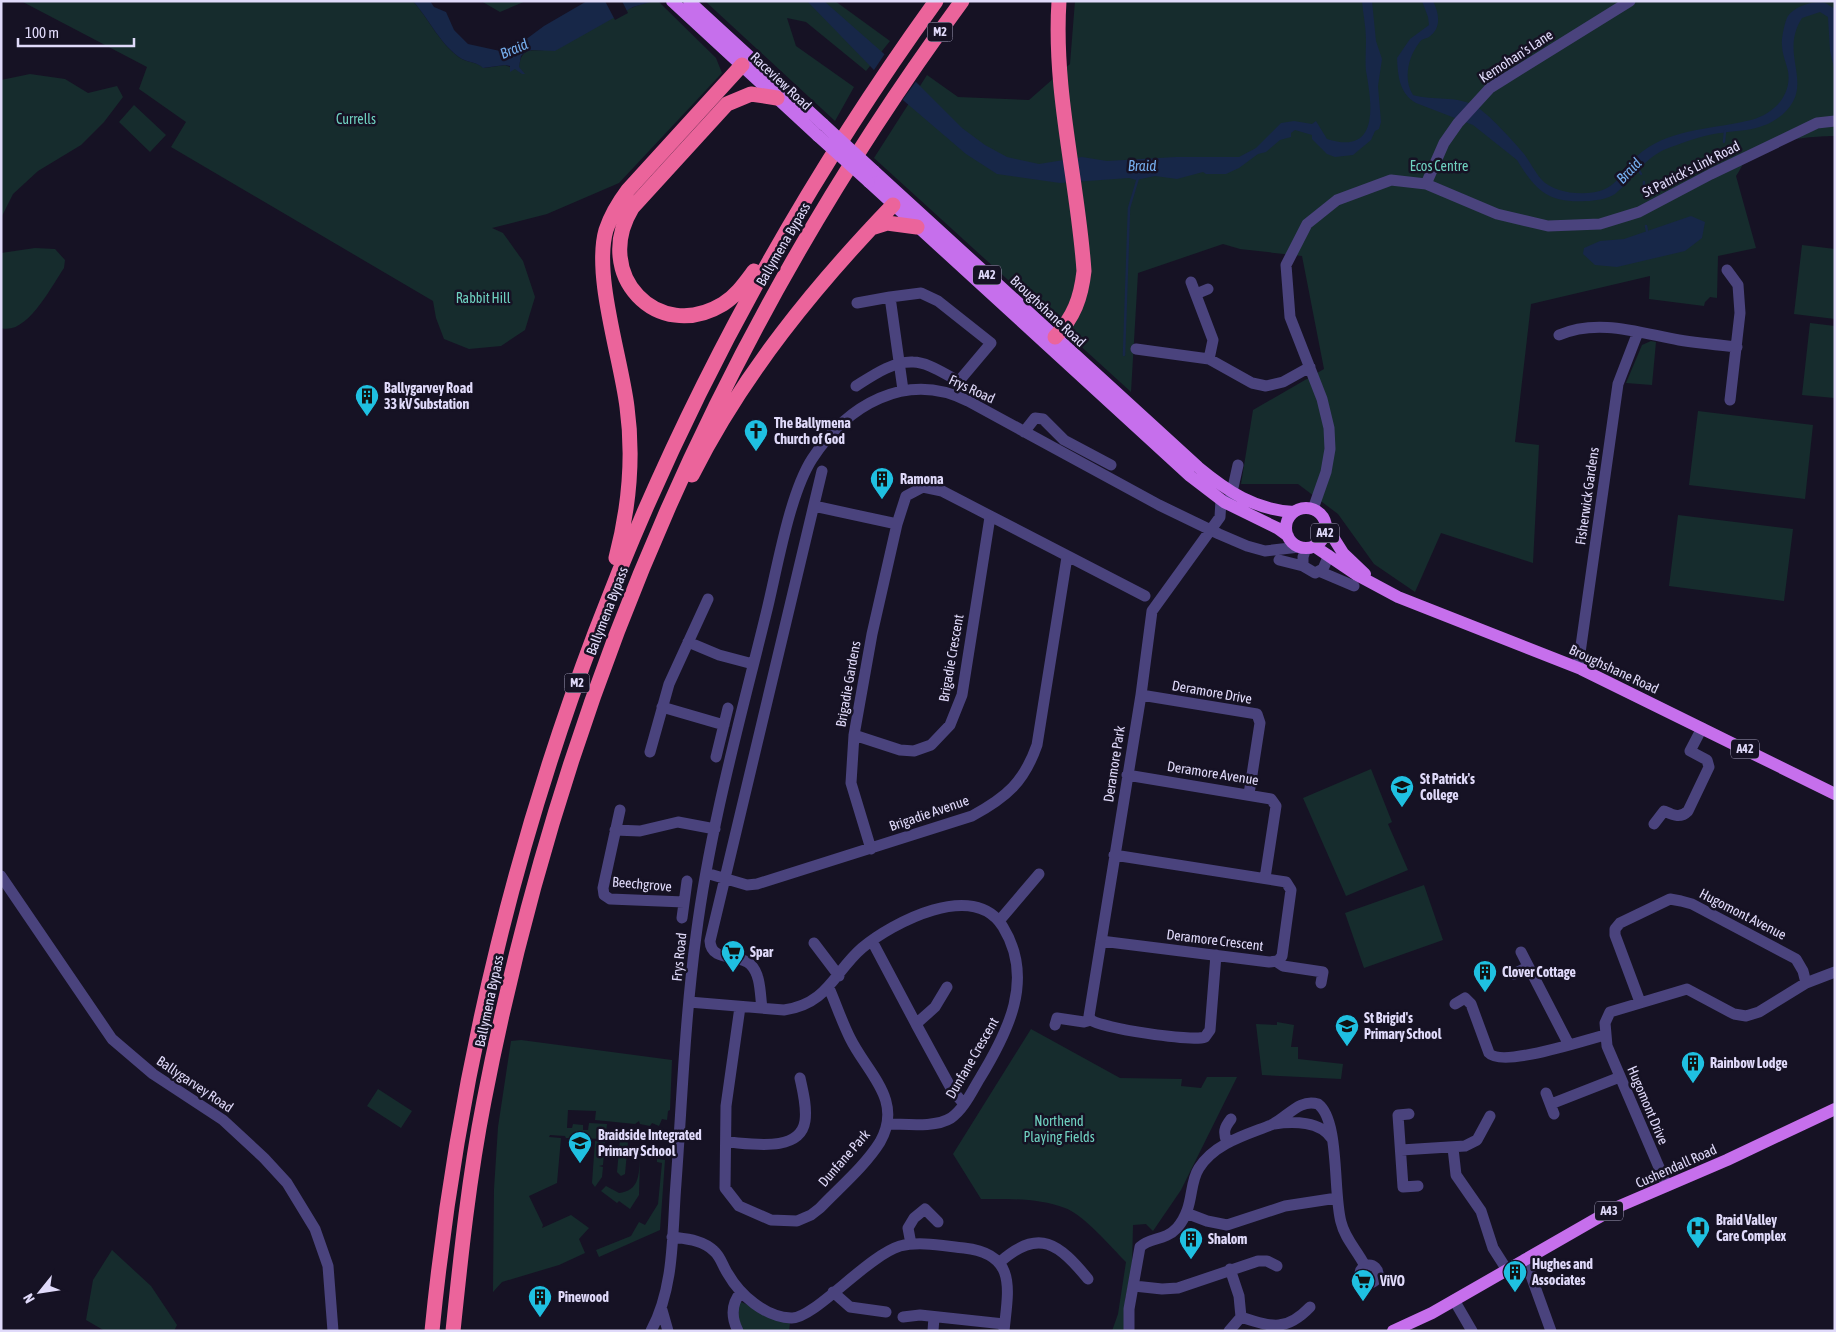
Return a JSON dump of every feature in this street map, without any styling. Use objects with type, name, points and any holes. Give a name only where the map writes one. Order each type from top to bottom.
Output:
[{"type":"highway","name":"Ballymena Bypass","points":[[432,1331],[440,1249],[456,1143],[498,940],[543,779],[603,610],[649,498],[682,426],[754,286],[793,218],[874,90],[936,1]]},
{"type":"highway","name":"Ballymena Bypass","points":[[454,1331],[462,1248],[483,1105],[510,977],[535,879],[569,765],[637,578],[689,460],[756,325],[825,205],[890,103],[962,1]]},
{"type":"highway","points":[[1055,337],[1071,316],[1081,295],[1084,271],[1068,150],[1057,31],[1059,1]]},
{"type":"highway","points":[[603,610],[624,522],[630,469],[628,407],[604,283],[603,248],[606,231],[618,203],[628,190],[746,61]]},
{"type":"highway","points":[[777,98],[750,94],[737,98],[714,117],[632,208],[623,222],[619,236],[618,253],[621,268],[627,282],[636,294],[648,304],[663,312],[695,315],[722,305],[736,294],[793,218]]},
{"type":"highway","points":[[637,578],[694,471],[755,371],[791,320],[897,200]]},
{"type":"highway","points":[[871,228],[887,223],[917,227]]},
{"type":"main road","name":"Raceview Road","points":[[672,1],[746,61],[777,98],[820,130]]},
{"type":"main road","name":"Broughshane Road","points":[[689,1],[746,61],[820,130],[897,200],[1055,337],[1198,467],[1227,499],[1267,509],[1294,512]]},
{"type":"main road","name":"Broughshane Road","points":[[897,200],[917,227],[1184,471],[1299,543]]},
{"type":"main road","points":[[1038,339],[1046,340],[1055,337]]},
{"type":"main road","name":"A42","points":[[1294,512],[1303,508],[1313,509],[1322,516],[1343,553],[1376,584]]},
{"type":"main road","points":[[1294,512],[1287,523],[1299,543]]},
{"type":"main road","name":"A42","points":[[1299,543],[1324,538],[1326,526]]},
{"type":"main road","name":"A42","points":[[1299,543],[1330,556],[1357,575],[1376,584]]},
{"type":"main road","name":"Broughshane Road","points":[[1376,584],[1414,605],[1578,668],[1835,794]]},
{"type":"main road","name":"Cushendall Road","points":[[1392,1331],[1454,1300],[1615,1208],[1727,1160],[1835,1109]]},
{"type":"street","name":"Kernohan's Lane","points":[[1426,184],[1444,143],[1482,95],[1496,83],[1630,1]]},
{"type":"street","name":"St Patrick’s Link Road","points":[[1310,367],[1290,317],[1286,265],[1307,224],[1337,200],[1391,180],[1426,184],[1497,214],[1548,226],[1600,224],[1639,212],[1711,174],[1817,123],[1835,121]]},
{"type":"street","points":[[1727,270],[1738,285],[1740,312],[1730,400]]},
{"type":"street","points":[[1191,282],[1213,340],[1209,359]]},
{"type":"street","points":[[1196,294],[1208,289]]},
{"type":"street","points":[[856,386],[874,375],[900,364],[913,362],[922,364],[959,381],[991,343],[963,319],[921,293],[857,304]]},
{"type":"street","points":[[890,297],[903,390]]},
{"type":"street","points":[[1559,335],[1571,330],[1612,327],[1736,347]]},
{"type":"street","name":"Fisherwick Gardens","points":[[1578,668],[1618,384],[1638,332]]},
{"type":"street","points":[[1136,350],[1209,359],[1252,383],[1266,386],[1283,382],[1310,367],[1325,409],[1330,449],[1326,472],[1313,509]]},
{"type":"street","name":"Frys Road","points":[[651,1331],[662,1310],[672,1237],[690,1002],[706,873],[754,664],[798,490],[813,457],[836,431],[858,411],[878,398],[903,390],[922,388],[952,393],[1209,530],[1258,550],[1278,555],[1299,543]]},
{"type":"street","points":[[1024,432],[1032,420],[1043,418],[1064,440],[1111,465]]},
{"type":"street","name":"Deramore Park","points":[[1091,1020],[1114,855],[1141,695],[1152,611],[1220,517],[1238,466]]},
{"type":"street","points":[[762,1008],[757,976],[751,964],[741,959],[715,953],[711,948],[710,941],[822,470]]},
{"type":"street","name":"Brigadie Gardens","points":[[871,849],[851,783],[854,735],[872,634],[897,524],[906,497],[914,490],[925,487],[945,493],[1145,596]]},
{"type":"street","points":[[814,506],[897,524]]},
{"type":"street","name":"Brigadie Crescent","points":[[854,735],[900,750],[916,751],[935,742],[950,725],[962,696],[990,517]]},
{"type":"street","points":[[1299,543],[1303,557],[1303,566]]},
{"type":"street","points":[[1278,555],[1315,573],[1321,572],[1354,586]]},
{"type":"street","points":[[1321,572],[1330,556]]},
{"type":"street","name":"Brigadie Avenue","points":[[706,873],[748,885],[756,885],[972,816],[994,804],[1016,786],[1030,765],[1037,745],[1067,557]]},
{"type":"street","points":[[650,752],[669,684],[708,599]]},
{"type":"street","points":[[766,615],[786,621]]},
{"type":"street","points":[[688,642],[719,655],[754,664]]},
{"type":"street","name":"Deramore Drive","points":[[1141,695],[1257,714],[1260,723],[1249,794]]},
{"type":"street","points":[[662,707],[724,725]]},
{"type":"street","points":[[716,757],[728,708]]},
{"type":"street","points":[[1654,824],[1664,811],[1677,817],[1688,812],[1709,767],[1707,760],[1690,751],[1702,728]]},
{"type":"street","name":"Deramore Avenue","points":[[1127,775],[1268,797],[1276,806],[1265,878]]},
{"type":"street","name":"Beechgrove","points":[[620,810],[603,888],[606,897],[684,902]]},
{"type":"street","points":[[616,830],[639,831],[678,822],[715,829]]},
{"type":"street","name":"Deramore Crescent","points":[[1102,941],[1277,962],[1282,955],[1291,887],[1283,881],[1114,855]]},
{"type":"street","points":[[690,1002],[740,1007],[791,1008],[829,988],[857,953],[872,941],[900,925],[950,905],[968,905],[986,912],[999,921],[1039,874]]},
{"type":"street","name":"Ballygarvey Road","points":[[1,876],[112,1039],[153,1074],[223,1120],[264,1158],[287,1183],[315,1229],[328,1266],[333,1331]]},
{"type":"street","name":"Beechgrove","points":[[682,918],[687,881]]},
{"type":"street","name":"Hugomont Avenue","points":[[1640,1002],[1615,935],[1615,928],[1620,922],[1670,899],[1692,904],[1796,959],[1803,971],[1806,984]]},
{"type":"street","name":"Dunfane Crescent","points":[[888,1124],[918,1124],[946,1120],[953,1116],[964,1104],[998,1046],[1013,1014],[1016,963],[1009,937],[999,921]]},
{"type":"street","points":[[872,941],[952,1090],[964,1104]]},
{"type":"street","points":[[814,943],[839,976]]},
{"type":"street","points":[[1521,952],[1568,1043]]},
{"type":"street","points":[[1055,1025],[1057,1018],[1084,1022],[1091,1020],[1161,1036],[1205,1037],[1210,1030],[1216,955]]},
{"type":"street","points":[[1277,962],[1283,966],[1323,972],[1321,983]]},
{"type":"street","points":[[1514,974],[1528,967]]},
{"type":"street","points":[[1455,1004],[1465,998],[1472,1006],[1492,1056],[1540,1054],[1568,1043],[1605,1035],[1604,1022],[1610,1012],[1686,989],[1734,1014],[1746,1016],[1759,1012],[1806,984],[1835,972]]},
{"type":"street","points":[[916,1024],[935,1007],[946,987]]},
{"type":"street","name":"Dunfane Park","points":[[740,1007],[729,1081],[724,1183],[733,1200],[760,1217],[797,1221],[815,1212],[848,1179],[874,1150],[888,1124],[888,1112],[884,1095],[850,1039],[829,988]]},
{"type":"street","name":"Hugomont Drive","points":[[1605,1035],[1620,1077],[1667,1186]]},
{"type":"street","points":[[1546,1093],[1552,1109],[1620,1077]]},
{"type":"street","points":[[726,1142],[779,1145],[797,1135],[805,1121],[800,1078]]},
{"type":"street","points":[[1129,1331],[1129,1309],[1140,1247],[1146,1242],[1170,1235],[1186,1213],[1199,1168],[1227,1144],[1272,1124],[1304,1103],[1316,1103],[1322,1107],[1327,1115],[1333,1141],[1337,1198],[1342,1228],[1365,1266]]},
{"type":"street","points":[[1409,1114],[1398,1115],[1402,1187],[1418,1186]]},
{"type":"street","points":[[1400,1150],[1465,1146],[1477,1140],[1490,1116]]},
{"type":"street","points":[[1227,1144],[1224,1133],[1225,1126],[1232,1119]]},
{"type":"street","points":[[1272,1124],[1289,1123],[1318,1127],[1326,1131],[1333,1141]]},
{"type":"street","points":[[1453,1148],[1456,1174],[1481,1211],[1493,1248],[1507,1270]]},
{"type":"street","points":[[1186,1213],[1207,1222],[1226,1225],[1285,1206],[1337,1198]]},
{"type":"street","points":[[911,1244],[908,1228],[914,1218],[925,1209],[938,1222]]},
{"type":"street","points":[[672,1237],[692,1240],[713,1250],[741,1292],[766,1310],[792,1318],[807,1313],[876,1257],[893,1249],[911,1244],[975,1250],[991,1255],[1000,1262],[1007,1281],[1004,1327],[934,1317],[912,1315],[903,1317]]},
{"type":"street","points":[[1000,1262],[1023,1245],[1034,1242],[1044,1243],[1067,1255],[1088,1279]]},
{"type":"street","points":[[1134,1286],[1162,1289],[1178,1288],[1202,1282],[1230,1269],[1262,1260],[1277,1266]]},
{"type":"street","points":[[1525,1260],[1551,1331]]},
{"type":"street","points":[[1228,1331],[1241,1317],[1239,1296],[1230,1269]]},
{"type":"street","points":[[738,1331],[734,1320],[733,1308],[741,1292]]},
{"type":"street","points":[[833,1292],[850,1307],[886,1312]]},
{"type":"street","points":[[1454,1300],[1472,1331]]},
{"type":"street","points":[[1241,1317],[1267,1326],[1284,1326],[1295,1322],[1310,1307]]},
{"type":"street","name":"Frys Road","points":[[662,1310],[668,1331]]},
{"type":"street","points":[[933,1331],[934,1317]]},
{"type":"green space","name":"Currells","points":[[21,1],[413,1],[441,40],[462,59],[484,68],[505,65],[515,69],[519,67],[521,59],[528,51],[557,47],[621,12],[647,2],[658,1],[716,58],[722,73],[619,183],[547,214],[492,228],[503,233],[523,261],[535,297],[525,330],[501,346],[469,349],[444,339],[436,318],[433,301],[171,147],[186,122],[139,89],[147,67]]},
{"type":"green space","points":[[481,1],[526,1],[500,12]]},
{"type":"green space","points":[[705,1],[835,1],[890,41],[866,71],[806,22],[787,18],[796,46],[854,87],[835,121]]},
{"type":"green space","name":"Ecos Centre","points":[[1075,1],[1835,1],[1835,136],[1804,138],[1767,145],[1751,153],[1747,158],[1736,176],[1756,248],[1718,256],[1717,298],[1710,297],[1704,306],[1649,299],[1650,276],[1531,304],[1515,442],[1539,445],[1533,563],[1441,533],[1415,592],[1374,564],[1338,514],[1298,484],[1241,484],[1253,410],[1324,369],[1302,256],[1240,249],[1223,244],[1138,273],[1131,392],[874,158],[927,75],[958,97],[1029,100],[1070,64]]},
{"type":"green space","points":[[30,74],[65,79],[88,93],[117,86],[123,97],[104,122],[81,145],[38,171],[13,194],[1,218],[1,80]]},
{"type":"green space","points":[[134,105],[166,135],[150,152],[119,122]]},
{"type":"green space","points":[[1802,245],[1835,249],[1835,319],[1794,314]]},
{"type":"green space","points":[[35,248],[55,249],[65,260],[64,268],[46,297],[29,317],[11,328],[1,328],[1,253]]},
{"type":"green space","points":[[1810,323],[1835,326],[1835,398],[1802,395]]},
{"type":"green space","points":[[1651,341],[1656,342],[1652,385],[1626,383],[1642,345]]},
{"type":"green space","points":[[1698,411],[1813,425],[1805,499],[1689,485]]},
{"type":"green space","points":[[1678,515],[1793,529],[1784,601],[1669,586]]},
{"type":"green space","points":[[1371,769],[1392,822],[1388,824],[1408,870],[1346,896],[1303,798]]},
{"type":"green space","points":[[1424,885],[1443,940],[1364,968],[1345,913]]},
{"type":"green space","points":[[1277,1022],[1294,1025],[1291,1047],[1298,1047],[1298,1059],[1343,1064],[1341,1079],[1262,1075],[1256,1024],[1277,1025]]},
{"type":"green space","name":"Northend Playing Fields","points":[[1031,1029],[1120,1078],[1182,1079],[1181,1086],[1201,1088],[1207,1077],[1237,1077],[1181,1190],[1153,1231],[1146,1224],[1133,1225],[1132,1266],[1125,1300],[1125,1331],[1112,1331],[1118,1314],[1126,1262],[1105,1240],[1089,1224],[1065,1208],[1045,1202],[981,1199],[953,1154]]},
{"type":"green space","name":"Braidside Integrated Primary School","points":[[521,1040],[672,1060],[670,1110],[668,1111],[667,1120],[662,1119],[659,1126],[652,1123],[650,1126],[640,1124],[639,1121],[635,1124],[595,1120],[596,1111],[568,1110],[567,1128],[572,1128],[573,1124],[583,1125],[583,1130],[588,1130],[589,1123],[607,1124],[605,1139],[566,1138],[565,1136],[550,1135],[549,1137],[561,1138],[557,1183],[529,1196],[543,1225],[542,1228],[571,1215],[589,1228],[579,1239],[585,1253],[559,1265],[502,1282],[493,1292],[494,1189],[498,1127],[511,1041]]},
{"type":"green space","points":[[378,1089],[412,1111],[401,1128],[367,1106]]},
{"type":"green space","points":[[622,1137],[626,1137],[628,1141],[625,1174],[621,1176],[617,1172],[620,1140]]},
{"type":"green space","points":[[595,1141],[605,1142],[603,1165],[599,1166],[603,1167],[602,1177],[595,1187],[592,1183]]},
{"type":"green space","points":[[640,1158],[639,1195],[630,1209],[619,1201],[617,1203],[601,1191],[606,1186],[619,1193],[631,1189],[637,1181]]},
{"type":"green space","points":[[657,1159],[665,1160],[660,1230],[599,1257],[596,1250],[631,1236],[639,1222],[645,1225],[658,1204],[662,1163],[657,1162]]},
{"type":"green space","points":[[112,1250],[151,1286],[177,1325],[174,1331],[105,1331],[86,1320],[93,1280]]},
{"type":"green space","points":[[741,1302],[790,1323],[789,1331],[740,1331],[737,1304]]},
{"type":"water","name":"Braid","points":[[413,1],[430,1],[434,7],[446,12],[454,30],[468,44],[500,51],[517,46],[544,26],[587,1],[654,1],[633,7],[555,51],[532,50],[525,52],[521,56],[519,67],[525,74],[522,74],[515,69],[510,72],[510,66],[483,68],[462,59],[441,40]]},
{"type":"water","name":"Braid","points":[[807,1],[824,1],[916,82],[962,128],[985,145],[1007,157],[1039,164],[1082,157],[1107,161],[1176,157],[1239,157],[1256,148],[1281,123],[1294,121],[1312,124],[1316,121],[1327,139],[1344,142],[1356,140],[1364,134],[1369,124],[1370,98],[1366,67],[1366,30],[1362,1],[1372,1],[1376,41],[1382,59],[1378,86],[1381,122],[1379,129],[1375,131],[1371,140],[1353,155],[1335,157],[1327,154],[1312,139],[1312,135],[1295,130],[1291,133],[1291,137],[1280,140],[1266,152],[1258,154],[1239,168],[1226,174],[1206,174],[1203,172],[1177,179],[1155,176],[1136,180],[1129,178],[1060,183],[997,174],[966,154],[904,101]]},
{"type":"water","name":"Braid","points":[[1422,1],[1433,1],[1437,10],[1438,25],[1429,37],[1420,42],[1412,55],[1408,69],[1408,83],[1413,95],[1460,100],[1480,109],[1515,143],[1541,179],[1554,188],[1571,193],[1589,193],[1611,186],[1638,155],[1655,143],[1681,133],[1751,120],[1774,108],[1784,95],[1789,80],[1783,55],[1782,39],[1788,16],[1795,9],[1810,3],[1821,2],[1835,9],[1835,72],[1830,51],[1828,17],[1820,12],[1802,18],[1796,31],[1794,43],[1797,88],[1794,99],[1787,110],[1778,118],[1760,127],[1709,135],[1666,149],[1651,158],[1615,194],[1608,197],[1590,201],[1562,200],[1544,193],[1530,180],[1517,160],[1473,125],[1416,103],[1406,94],[1400,84],[1397,58],[1410,39],[1429,25]]},
{"type":"water","points":[[1691,216],[1705,222],[1702,238],[1685,251],[1617,267],[1595,265],[1583,254],[1584,248],[1600,241],[1624,239]]},
{"type":"pier","points":[[605,1],[622,1],[628,13],[615,20]]},
{"type":"pier","points":[[886,52],[917,80],[901,102],[872,73]]},
{"type":"waterway","points":[[1724,142],[1725,131]]},
{"type":"waterway","name":"Braid","points":[[1637,167],[1641,174]]},
{"type":"waterway","name":"Braid","points":[[1124,355],[1129,208],[1138,178]]},
{"type":"waterway","points":[[1644,182],[1644,192]]},
{"type":"waterway","points":[[1646,226],[1647,231]]},
{"type":"place","name":"Ballygarvey Road 33 kV Substation","points":[[367,417]]},
{"type":"place","name":"The Ballymena Church of God","points":[[756,452]]},
{"type":"place","name":"Ramona","points":[[882,500]]},
{"type":"place","name":"St Patrick's College","points":[[1402,808]]},
{"type":"place","name":"Spar","points":[[733,973]]},
{"type":"place","name":"Clover Cottage","points":[[1485,993]]},
{"type":"place","name":"St Brigid's Primary School","points":[[1347,1047]]},
{"type":"place","name":"Rainbow Lodge","points":[[1693,1084]]},
{"type":"place","name":"Braidside Integrated Primary School","points":[[580,1164]]},
{"type":"place","name":"Braid Valley Care Complex","points":[[1698,1249]]},
{"type":"place","name":"Shalom","points":[[1191,1260]]},
{"type":"place","name":"Hughes and Associates","points":[[1515,1293]]},
{"type":"place","name":"ViVO","points":[[1363,1302]]},
{"type":"place","name":"Pinewood","points":[[540,1318]]},
{"type":"park label","name":"Rabbit Hill","points":[[483,298]]}]
